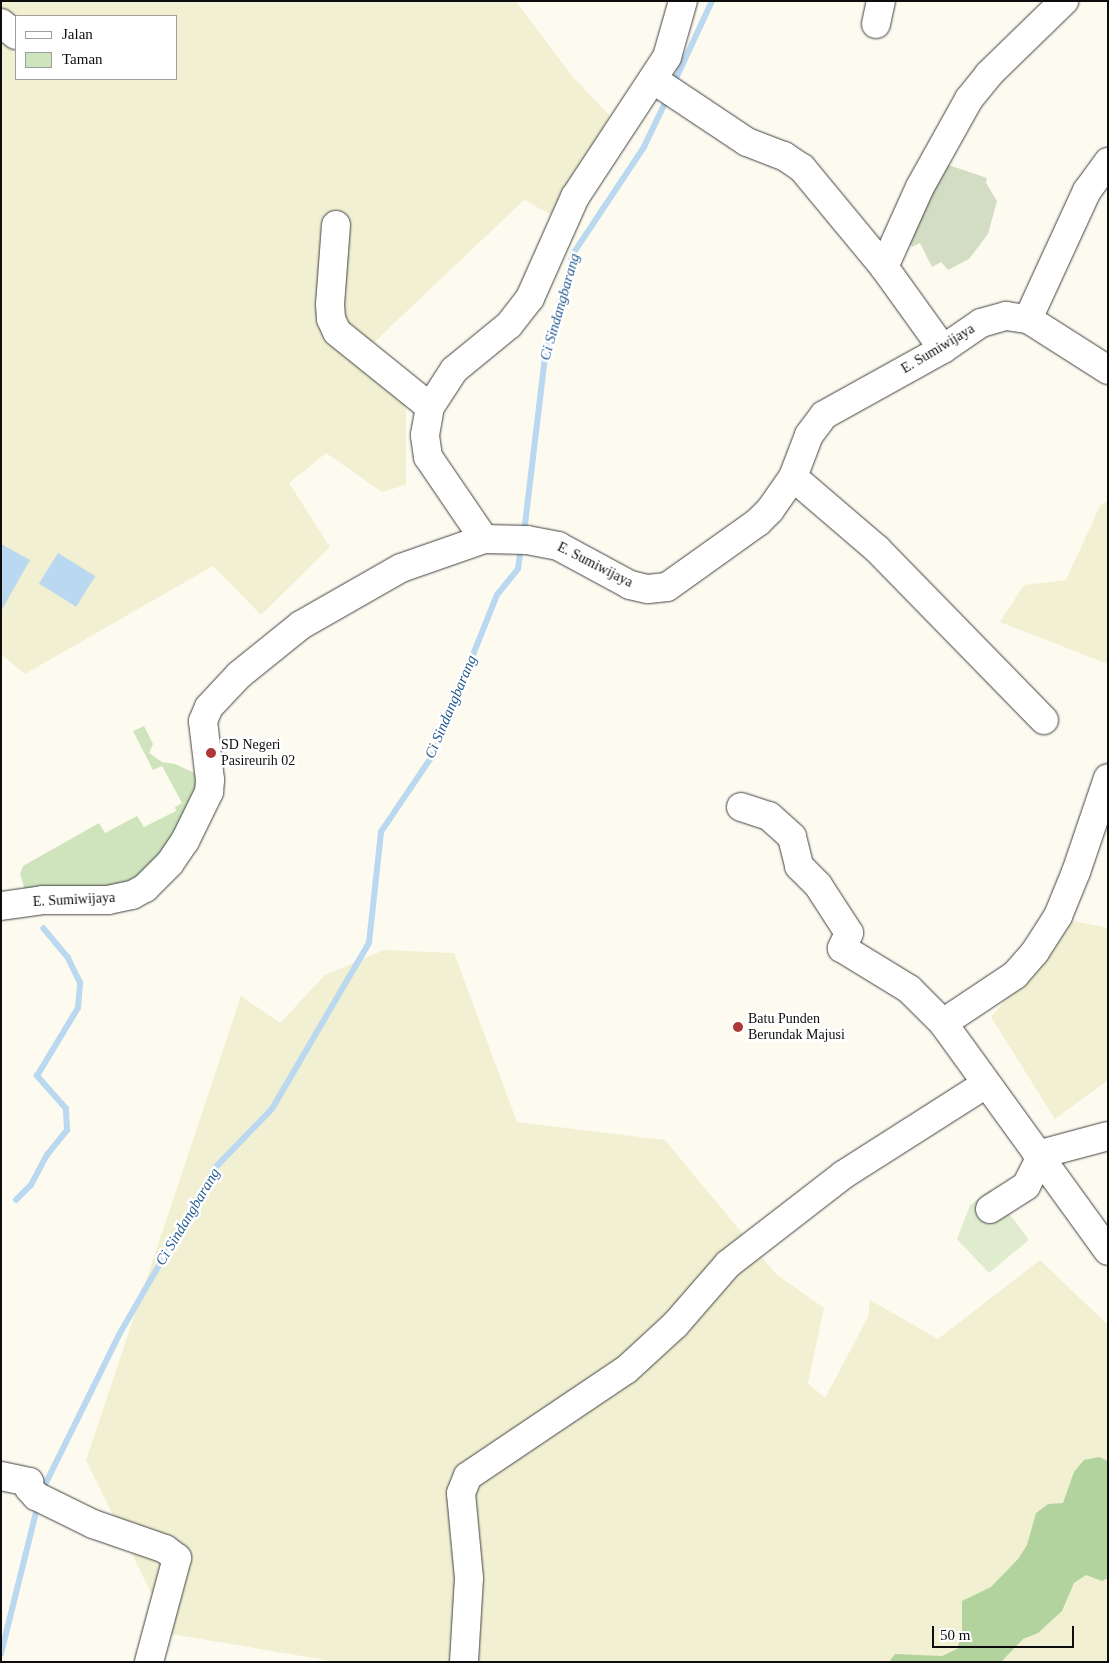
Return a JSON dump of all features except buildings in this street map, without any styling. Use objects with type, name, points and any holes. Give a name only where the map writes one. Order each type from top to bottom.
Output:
[{"type":"street","points":[[884,267],[920,187],[969,99],[989,74],[1064,1]]},
{"type":"street","points":[[489,539],[428,457],[425,434],[430,406],[454,370],[518,316],[530,298],[575,197],[661,83],[680,3]]},
{"type":"street","points":[[1,23],[15,34]]},
{"type":"street","points":[[661,83],[748,142],[784,156],[802,168],[884,267],[935,335]]},
{"type":"street","points":[[1028,319],[1087,191],[1108,162]]},
{"type":"street","points":[[336,226],[330,304],[334,326],[347,343],[430,406]]},
{"type":"street","name":"E. Sumiwijaya","points":[[1,906],[43,900],[108,900],[132,896],[144,888],[170,862],[200,814],[210,780],[203,721],[209,706],[239,675],[301,625],[359,590],[401,568],[489,539],[527,540],[558,546],[630,585],[648,589],[667,587],[758,522],[793,478],[809,435],[824,415],[935,335],[1006,316],[1028,319],[1108,370]]},
{"type":"street","points":[[793,478],[877,549],[1044,720]]},
{"type":"street","points":[[943,1023],[1015,975],[1035,952],[1058,916],[1073,881],[1108,778]]},
{"type":"street","points":[[741,807],[769,816],[792,837],[799,866],[818,884],[849,932],[842,948],[909,989],[943,1023],[1108,1251]]},
{"type":"street","points":[[464,1662],[469,1578],[461,1493],[468,1476],[626,1370],[675,1325],[728,1264],[843,1176],[986,1084]]},
{"type":"street","points":[[990,1209],[1026,1186],[1039,1157],[1108,1136]]},
{"type":"street","points":[[1,1476],[29,1482],[29,1488],[36,1496],[93,1524],[165,1549],[177,1558],[149,1662]]},
{"type":"green space","points":[[1,1],[516,1],[572,76],[610,116],[557,218],[524,200],[366,350],[406,407],[406,485],[382,492],[326,453],[289,483],[330,547],[261,615],[213,566],[25,674],[1,654]]},
{"type":"green space","points":[[940,162],[987,178],[986,183],[997,201],[988,234],[969,259],[948,270],[941,262],[932,267],[920,243],[912,247],[906,238]]},
{"type":"green space","points":[[1108,500],[1108,664],[1000,622],[1024,585],[1066,580],[1100,506]]},
{"type":"green space","points":[[144,726],[153,744],[149,753],[162,762],[175,764],[199,775],[189,811],[158,861],[138,879],[114,889],[25,890],[20,874],[23,866],[99,823],[105,833],[137,816],[144,827],[176,811],[175,807],[182,803],[162,766],[153,770],[133,731]]},
{"type":"green space","points":[[1073,921],[1108,928],[1108,1080],[1055,1119],[991,1017]]},
{"type":"green space","points":[[384,950],[454,953],[517,1122],[665,1140],[776,1274],[824,1308],[808,1383],[825,1398],[868,1317],[870,1300],[938,1339],[1040,1260],[1108,1325],[1108,1662],[337,1662],[171,1634],[86,1460],[241,996],[280,1023],[325,975]]},
{"type":"green space","points":[[991,1189],[1029,1240],[989,1273],[957,1239],[970,1205]]},
{"type":"green space","points":[[1099,1457],[1108,1461],[1108,1578],[1102,1581],[1086,1575],[1074,1583],[1062,1611],[1038,1633],[1023,1639],[1001,1662],[889,1662],[895,1654],[942,1656],[957,1649],[962,1633],[962,1601],[991,1587],[1018,1559],[1027,1545],[1036,1513],[1048,1504],[1063,1503],[1074,1472],[1084,1460]]},
{"type":"water","points":[[1,544],[30,560],[1,611]]},
{"type":"water","points":[[58,553],[95,576],[76,607],[39,584]]},
{"type":"waterway","name":"Ci Sindangbarang","points":[[674,83],[712,1]]},
{"type":"waterway","name":"Ci Sindangbarang","points":[[524,533],[545,358],[573,254],[644,147],[667,99]]},
{"type":"waterway","name":"Ci Sindangbarang","points":[[42,1491],[119,1335],[215,1168],[272,1109],[369,943],[381,832],[433,755],[497,595],[518,569],[521,547]]},
{"type":"waterway","points":[[16,1200],[31,1185],[47,1155],[67,1130],[66,1109],[37,1076],[78,1008],[80,983],[68,958],[44,929]]},
{"type":"waterway","name":"Ci Sindangbarang","points":[[1,1654],[38,1505]]},
{"type":"place","name":"SD Negeri Pasireurih 02","points":[[211,753]]},
{"type":"place","name":"Batu Punden Berundak Majusi","points":[[738,1027]]}]
